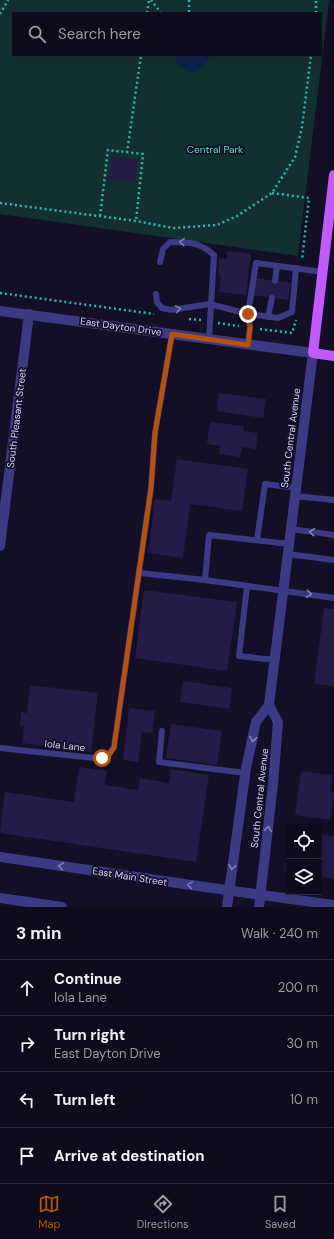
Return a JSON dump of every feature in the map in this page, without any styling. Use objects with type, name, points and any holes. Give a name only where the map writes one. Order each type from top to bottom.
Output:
[{"type":"main road","name":"South Central Avenue","points":[[313,353],[334,175]]},
{"type":"main road","points":[[313,353],[334,356]]},
{"type":"street","name":"East Dayton Drive","points":[[0,311],[313,353]]},
{"type":"street","name":"South Pleasant Street","points":[[0,546],[29,314]]},
{"type":"street","name":"South Central Avenue","points":[[227,907],[245,773],[256,722],[269,705],[313,353]]},
{"type":"street","name":"South Central Avenue","points":[[259,907],[278,722],[269,705]]},
{"type":"street","name":"East Main Street","points":[[0,857],[334,905]]},
{"type":"street","points":[[0,898],[62,907]]},
{"type":"lane","points":[[160,262],[163,249],[170,242],[189,243],[202,246],[214,256],[209,339]]},
{"type":"lane","points":[[248,345],[250,327],[248,314],[256,263],[323,272]]},
{"type":"lane","points":[[275,281],[277,266]]},
{"type":"lane","points":[[156,294],[157,302],[162,308],[171,310],[210,304],[248,314],[278,318],[292,312],[296,268]]},
{"type":"lane","points":[[268,316],[272,298]]},
{"type":"lane","name":"Iola Lane","points":[[0,748],[102,758],[110,754],[114,747],[140,573],[151,488],[155,433],[172,334]]},
{"type":"lane","points":[[257,540],[265,484],[334,500]]},
{"type":"lane","points":[[291,529],[334,535]]},
{"type":"lane","points":[[205,580],[209,535],[257,540],[334,560]]},
{"type":"lane","points":[[140,573],[205,580],[334,598]]},
{"type":"lane","points":[[247,586],[239,656],[275,660]]},
{"type":"lane","points":[[162,731],[159,762],[245,773]]},
{"type":"path","points":[[0,14],[8,0]]},
{"type":"path","points":[[147,12],[150,0]]},
{"type":"path","points":[[150,0],[160,12]]},
{"type":"path","points":[[189,0],[189,12]]},
{"type":"path","points":[[316,0],[316,12]]},
{"type":"path","points":[[128,153],[141,56]]},
{"type":"path","points":[[0,203],[136,221],[173,228],[217,225],[237,216],[272,193],[295,158],[302,127],[311,56]]},
{"type":"path","points":[[100,216],[108,150],[143,154],[136,221]]},
{"type":"path","points":[[272,193],[309,198]]},
{"type":"path","points":[[0,292],[156,314]]},
{"type":"path","points":[[187,318],[292,333]]},
{"type":"green space","name":"Central Park","points":[[0,0],[329,0],[298,256],[0,214]]},
{"type":"water","points":[[176,56],[208,56],[209,59],[198,71],[194,72],[187,71],[177,64]]},
{"type":"building","points":[[111,156],[138,160],[135,182],[108,179]]},
{"type":"building","points":[[227,251],[251,254],[246,295],[219,292],[221,276],[218,275],[220,258],[227,259]]},
{"type":"building","points":[[256,278],[291,283],[288,300],[253,295]]},
{"type":"building","points":[[219,393],[266,399],[263,418],[217,411]]},
{"type":"building","points":[[210,422],[244,426],[243,431],[258,433],[256,449],[242,447],[240,457],[219,454],[220,446],[207,444]]},
{"type":"building","points":[[177,459],[248,469],[242,511],[190,504],[183,558],[148,553],[155,499],[171,501]]},
{"type":"building","points":[[144,590],[237,602],[227,671],[135,658]]},
{"type":"building","points":[[324,608],[334,609],[334,686],[314,684]]},
{"type":"building","points":[[183,681],[232,688],[229,709],[180,702]]},
{"type":"building","points":[[30,685],[98,693],[91,752],[22,743],[24,726],[20,726],[21,712],[27,713]]},
{"type":"building","points":[[129,708],[155,711],[152,733],[142,732],[138,762],[123,760]]},
{"type":"building","points":[[171,724],[222,731],[217,765],[166,758]]},
{"type":"building","points":[[79,767],[107,771],[105,785],[138,790],[140,778],[169,783],[171,769],[209,775],[196,862],[0,833],[5,792],[74,802]]},
{"type":"building","points":[[301,771],[332,775],[330,792],[334,792],[330,820],[295,815]]},
{"type":"building","points":[[322,834],[334,836],[334,879],[322,877]]},
{"type":"building","points":[[286,859],[286,871],[284,871]]},
{"type":"route","points":[[102,758],[110,754],[114,747],[137,596],[151,488],[155,433],[172,334],[248,345],[250,327],[248,314]]}]
